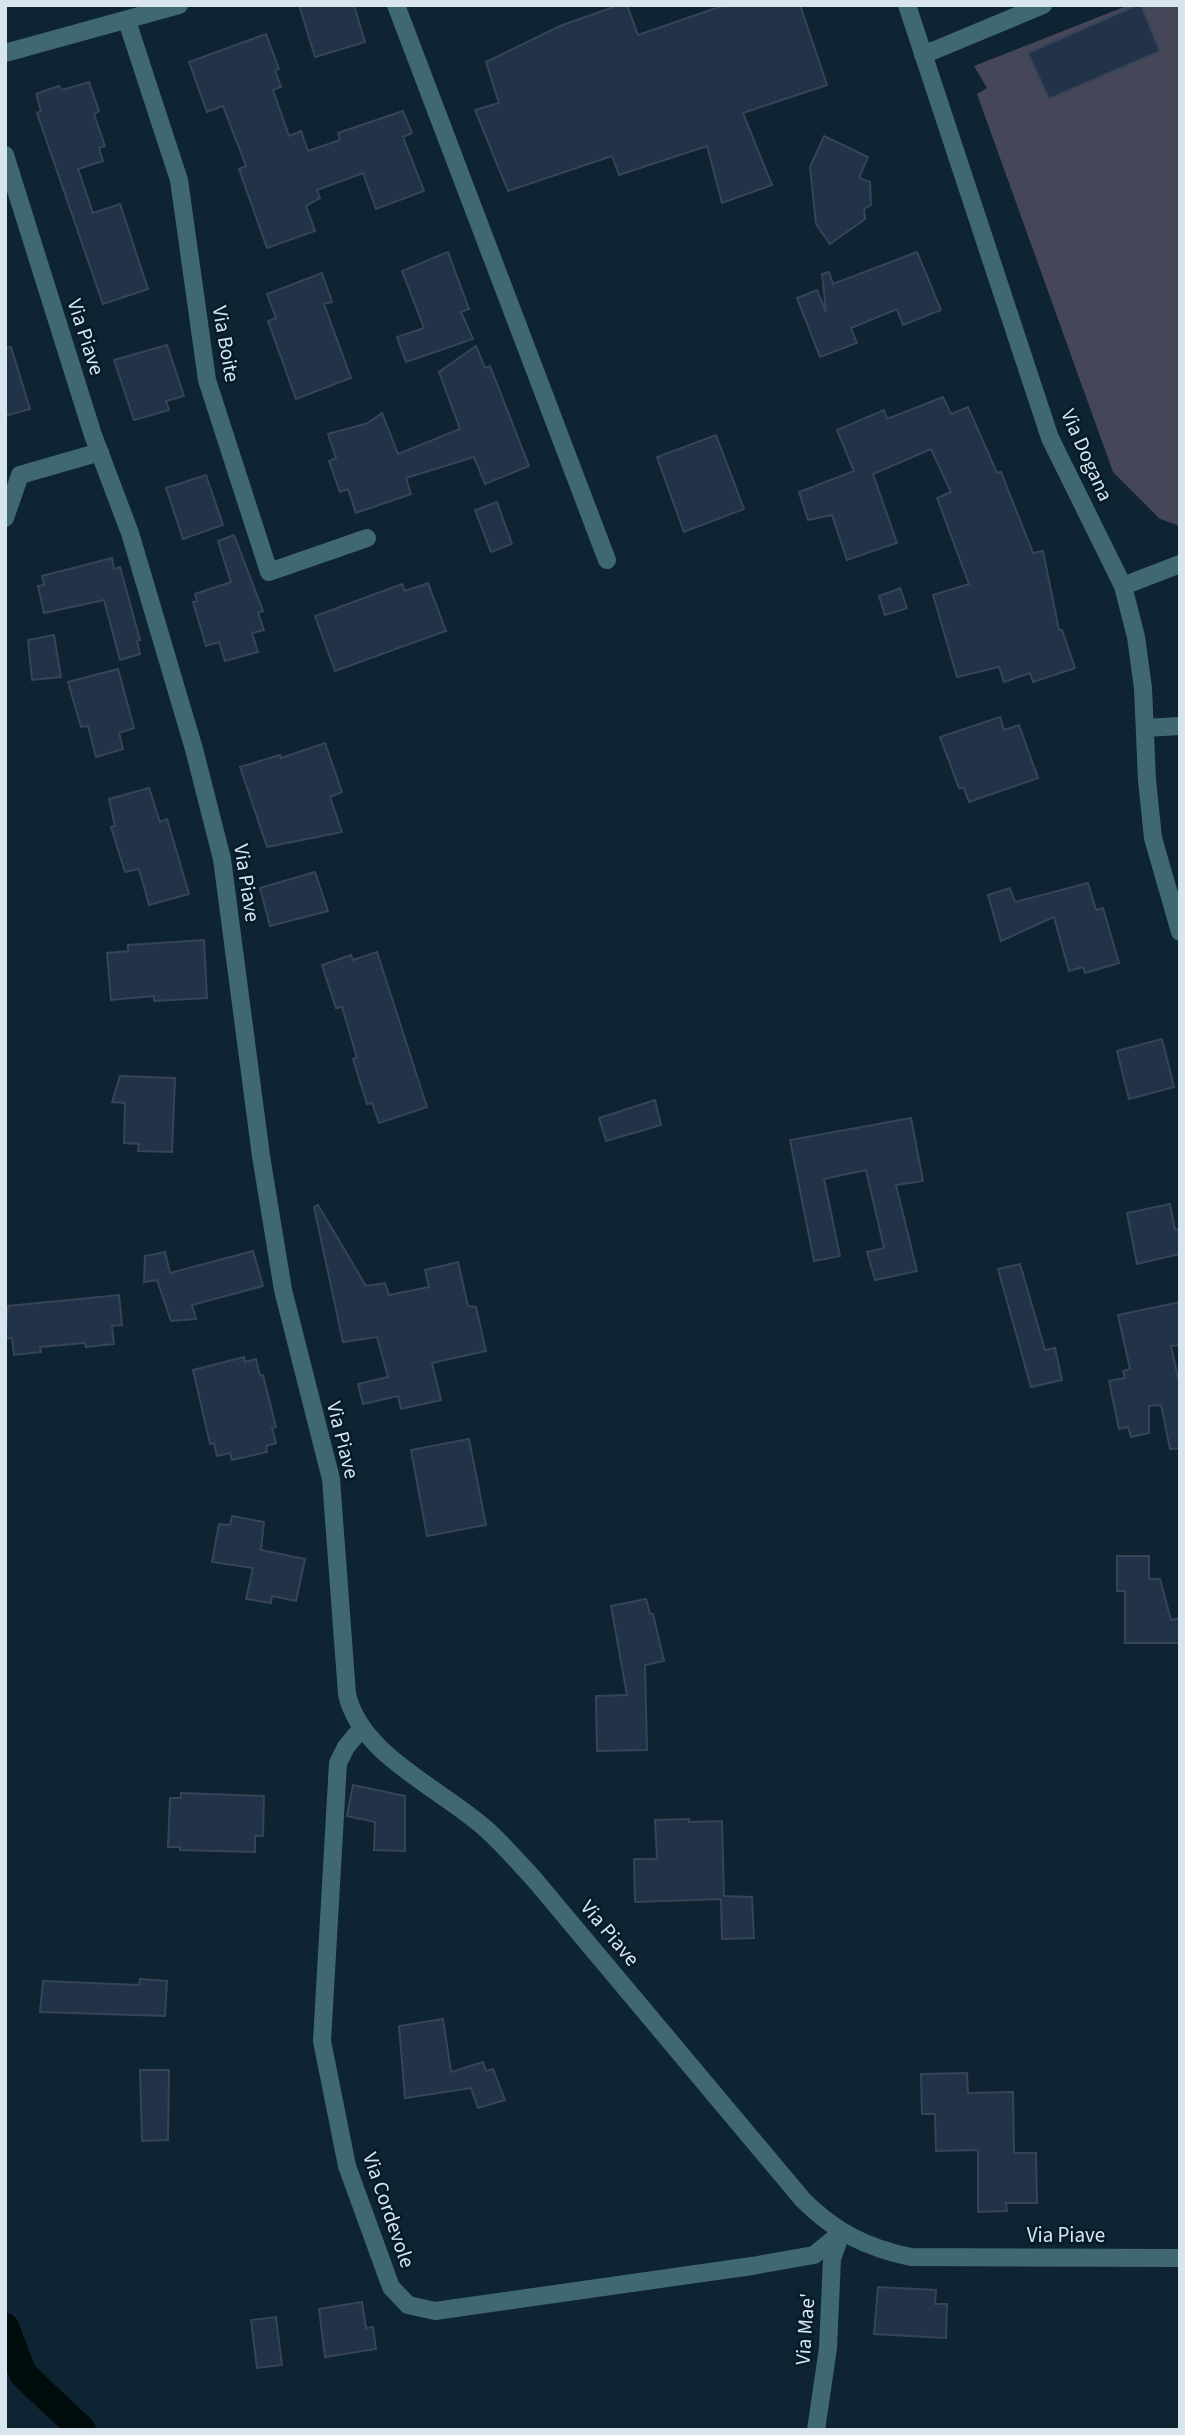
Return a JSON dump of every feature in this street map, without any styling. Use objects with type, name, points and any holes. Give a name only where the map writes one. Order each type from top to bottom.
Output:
[{"type":"street","points":[[5,53],[179,5]]},
{"type":"street","points":[[396,5],[607,560]]},
{"type":"street","name":"Via Dogana","points":[[907,5],[1050,438],[1123,586],[1136,637],[1153,838],[1180,932]]},
{"type":"street","points":[[923,55],[1043,5]]},
{"type":"street","name":"Via Boite","points":[[127,21],[179,180],[207,380],[269,572],[367,538]]},
{"type":"street","name":"Via Piave","points":[[5,155],[100,452],[130,533],[162,638],[222,859],[261,1156],[284,1290],[331,1479],[346,1694],[351,1713],[372,1742],[486,1829],[525,1869],[803,2200],[841,2233],[878,2251],[911,2257],[1180,2258]]},
{"type":"street","points":[[5,518],[20,475],[100,452]]},
{"type":"street","points":[[1123,586],[1180,564]]},
{"type":"street","points":[[1145,728],[1180,726]]},
{"type":"street","name":"Via Cordevole","points":[[361,1729],[346,1747],[338,1763],[322,2040],[347,2165],[391,2287],[408,2305],[435,2311],[752,2266],[814,2255],[841,2233]]},
{"type":"street","name":"Via Mae'","points":[[816,2430],[828,2348],[832,2259],[841,2233]]},
{"type":"shaded area","points":[[1129,5],[1180,5],[1180,526],[1160,519],[1113,472],[977,94],[987,88],[974,66]]},
{"type":"building","points":[[299,5],[354,5],[365,42],[315,57]]},
{"type":"building","points":[[619,5],[627,5],[638,35],[725,5],[800,5],[827,85],[743,113],[772,185],[722,203],[707,146],[619,175],[612,156],[508,191],[475,110],[499,103],[486,62],[560,26]]},
{"type":"building","points":[[1141,5],[1160,51],[1049,99],[1028,53]]},
{"type":"building","points":[[266,34],[279,69],[275,70],[281,87],[273,90],[289,136],[301,131],[308,151],[340,140],[338,133],[403,111],[412,133],[403,137],[424,191],[376,209],[363,173],[317,190],[320,198],[306,206],[315,231],[267,248],[239,169],[246,166],[223,106],[207,112],[189,62]]},
{"type":"building","points":[[89,82],[99,111],[94,114],[105,146],[99,148],[103,161],[78,169],[93,213],[120,204],[148,289],[103,304],[37,113],[41,111],[36,94],[59,86],[62,90]]},
{"type":"building","points":[[824,136],[868,157],[859,178],[870,182],[871,205],[864,209],[865,219],[830,244],[816,224],[810,167]]},
{"type":"building","points":[[448,252],[469,309],[461,312],[473,339],[406,362],[397,337],[424,328],[402,271]]},
{"type":"building","points":[[917,252],[941,310],[903,325],[897,309],[851,328],[857,343],[820,357],[797,298],[817,290],[826,312],[822,274],[829,272],[833,284]]},
{"type":"building","points":[[322,273],[332,302],[324,304],[351,378],[296,399],[268,321],[276,318],[267,294]]},
{"type":"building","points":[[167,345],[184,396],[166,401],[169,410],[134,420],[114,360]]},
{"type":"building","points":[[476,346],[485,368],[490,366],[529,466],[485,484],[474,457],[406,478],[411,494],[356,513],[348,489],[340,492],[329,461],[336,458],[328,434],[368,423],[382,413],[398,454],[460,429],[439,372]]},
{"type":"building","points":[[11,347],[30,409],[5,416],[5,348]]},
{"type":"building","points":[[943,397],[951,414],[968,407],[997,473],[1001,472],[1033,553],[1043,551],[1059,630],[1062,630],[1075,668],[1033,682],[1030,673],[1004,682],[999,667],[957,677],[933,595],[969,584],[937,498],[951,492],[931,449],[873,474],[897,543],[847,560],[832,515],[808,520],[799,492],[854,471],[837,430],[884,410],[887,419]]},
{"type":"building","points":[[716,435],[744,509],[684,532],[657,457]]},
{"type":"building","points":[[206,475],[223,525],[183,539],[166,488]]},
{"type":"building","points":[[497,502],[512,544],[491,552],[475,510]]},
{"type":"building","points":[[234,535],[263,611],[258,613],[264,630],[252,633],[258,652],[225,661],[219,642],[206,646],[193,602],[197,601],[195,594],[231,582],[218,541]]},
{"type":"building","points":[[112,558],[114,569],[120,567],[140,640],[137,641],[140,654],[120,660],[104,600],[44,613],[38,586],[44,585],[42,576]]},
{"type":"building","points":[[428,583],[446,631],[335,671],[315,616],[402,584],[405,591]]},
{"type":"building","points":[[900,588],[907,608],[885,615],[879,596]]},
{"type":"building","points":[[54,635],[61,677],[32,680],[28,640]]},
{"type":"building","points":[[118,669],[134,728],[119,733],[123,749],[96,757],[88,726],[81,727],[68,682]]},
{"type":"building","points":[[1000,717],[1004,730],[1019,725],[1038,778],[969,802],[964,788],[959,788],[940,737]]},
{"type":"building","points":[[325,743],[342,792],[330,797],[342,832],[267,847],[240,767],[280,755],[281,758]]},
{"type":"building","points":[[149,788],[160,822],[167,819],[189,894],[149,905],[139,869],[125,872],[111,827],[115,826],[109,799]]},
{"type":"building","points":[[315,872],[328,911],[270,926],[260,888]]},
{"type":"building","points":[[1088,883],[1096,910],[1103,908],[1119,963],[1085,973],[1083,967],[1069,971],[1054,917],[1001,941],[988,895],[1010,888],[1015,902]]},
{"type":"building","points":[[204,940],[207,998],[154,1001],[154,996],[111,1000],[107,953],[128,951],[128,945]]},
{"type":"building","points":[[377,952],[427,1107],[379,1123],[372,1103],[367,1104],[353,1059],[357,1058],[342,1007],[336,1008],[322,965],[351,955],[353,960]]},
{"type":"building","points":[[1162,1039],[1174,1087],[1129,1099],[1117,1051]]},
{"type":"building","points":[[120,1076],[175,1078],[172,1152],[138,1151],[139,1144],[124,1143],[125,1103],[112,1102]]},
{"type":"building","points":[[655,1100],[661,1125],[606,1141],[599,1118]]},
{"type":"building","points":[[911,1118],[923,1181],[896,1185],[917,1271],[875,1280],[867,1252],[884,1248],[866,1170],[824,1179],[840,1256],[814,1261],[790,1140]]},
{"type":"building","points":[[1170,1204],[1175,1230],[1180,1229],[1180,1254],[1137,1264],[1127,1213]]},
{"type":"building","points":[[318,1205],[366,1286],[385,1283],[389,1295],[429,1287],[425,1270],[458,1262],[468,1306],[476,1307],[486,1351],[432,1363],[441,1400],[401,1409],[398,1396],[363,1404],[358,1384],[388,1377],[377,1337],[343,1342],[314,1207]]},
{"type":"building","points":[[253,1251],[263,1286],[192,1305],[196,1319],[171,1321],[157,1280],[144,1282],[145,1256],[165,1252],[170,1273]]},
{"type":"building","points":[[1020,1264],[1045,1350],[1055,1348],[1062,1380],[1031,1387],[998,1269]]},
{"type":"building","points":[[119,1295],[122,1325],[112,1326],[114,1344],[86,1347],[85,1343],[40,1347],[41,1352],[14,1355],[12,1338],[5,1339],[8,1306]]},
{"type":"building","points":[[1180,1302],[1180,1345],[1171,1346],[1180,1387],[1180,1448],[1170,1449],[1161,1405],[1149,1406],[1149,1433],[1131,1437],[1128,1427],[1119,1429],[1109,1381],[1125,1378],[1123,1371],[1130,1369],[1118,1315]]},
{"type":"building","points":[[244,1357],[245,1362],[256,1359],[260,1376],[263,1375],[276,1427],[272,1428],[276,1443],[266,1446],[267,1452],[232,1460],[230,1453],[217,1456],[214,1443],[210,1444],[193,1370]]},
{"type":"building","points":[[469,1439],[486,1525],[427,1536],[411,1450]]},
{"type":"building","points":[[232,1516],[264,1522],[261,1550],[305,1559],[296,1601],[272,1596],[271,1603],[246,1599],[253,1568],[212,1562],[219,1524],[230,1525]]},
{"type":"building","points":[[1117,1556],[1149,1556],[1149,1579],[1160,1579],[1171,1620],[1180,1618],[1180,1643],[1125,1643],[1125,1591],[1117,1591]]},
{"type":"building","points":[[646,1599],[650,1614],[653,1614],[664,1661],[645,1665],[647,1750],[597,1751],[596,1696],[627,1695],[611,1606]]},
{"type":"building","points":[[353,1785],[405,1796],[405,1851],[374,1850],[375,1822],[347,1816]]},
{"type":"building","points":[[181,1793],[264,1796],[263,1836],[255,1836],[255,1852],[180,1850],[180,1847],[168,1847],[170,1798],[181,1798]]},
{"type":"building","points":[[689,1819],[689,1822],[722,1821],[724,1896],[752,1897],[754,1938],[722,1939],[721,1899],[635,1902],[634,1859],[657,1859],[655,1820]]},
{"type":"building","points":[[140,1979],[167,1981],[165,2016],[40,2012],[43,1981],[139,1985]]},
{"type":"building","points":[[443,2019],[451,2072],[483,2062],[486,2071],[493,2069],[505,2100],[478,2108],[471,2088],[405,2098],[399,2026]]},
{"type":"building","points":[[140,2070],[169,2070],[168,2140],[142,2141]]},
{"type":"building","points":[[967,2073],[968,2093],[1013,2092],[1014,2153],[1036,2153],[1037,2203],[1006,2203],[1007,2211],[978,2212],[978,2150],[936,2151],[935,2114],[922,2114],[921,2074]]},
{"type":"building","points":[[878,2287],[936,2290],[935,2304],[947,2304],[946,2338],[874,2334]]},
{"type":"building","points":[[362,2302],[366,2328],[373,2327],[376,2349],[325,2357],[319,2309]]},
{"type":"building","points":[[276,2317],[282,2365],[257,2368],[251,2320]]},
{"type":"waterway","points":[[5,2327],[23,2374],[82,2430]]}]
